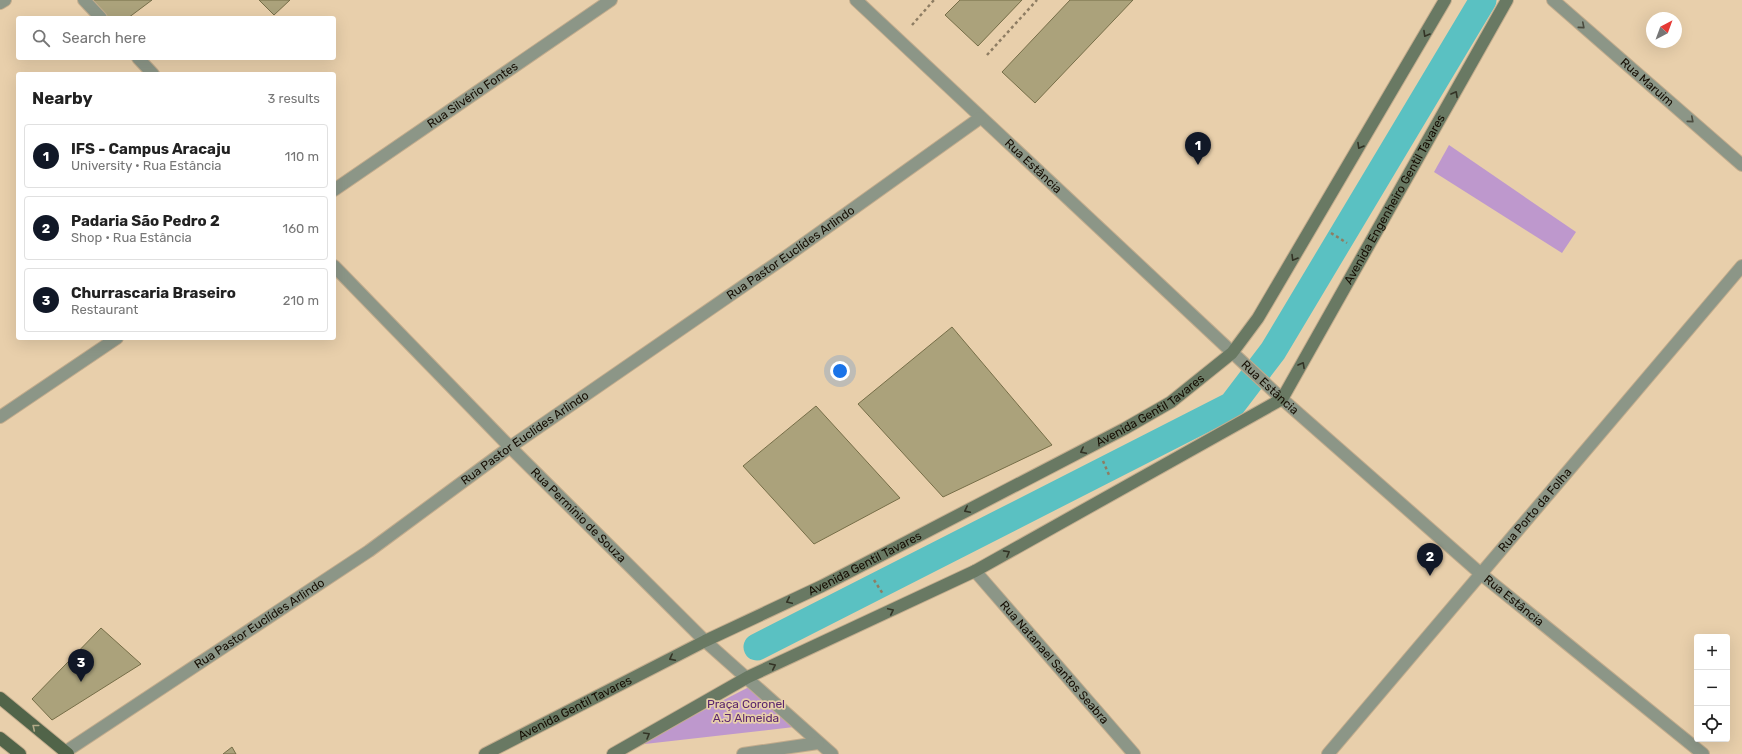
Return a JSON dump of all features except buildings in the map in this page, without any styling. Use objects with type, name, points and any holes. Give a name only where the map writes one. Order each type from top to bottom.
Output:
[{"type":"main road","points":[[1235,356],[1275,291],[1445,0]]},
{"type":"main road","name":"Avenida Engenheiro Gentil Tavares","points":[[1279,396],[1364,254],[1507,0]]},
{"type":"main road","name":"Avenida Gentil Tavares","points":[[485,754],[822,586],[1094,444],[1171,402],[1235,356]]},
{"type":"main road","points":[[613,754],[745,675],[975,571],[1279,396]]},
{"type":"main road","points":[[0,698],[67,753]]},
{"type":"main road","points":[[0,738],[20,754]]},
{"type":"street","points":[[0,3],[5,0]]},
{"type":"street","points":[[84,0],[99,16]]},
{"type":"street","name":"Rua Silvério Fontes","points":[[336,189],[610,0]]},
{"type":"street","name":"Rua Estância","points":[[856,0],[980,118],[1279,396],[1481,574],[1700,753]]},
{"type":"street","name":"Rua Maruim","points":[[1553,0],[1742,165]]},
{"type":"street","points":[[140,60],[151,72]]},
{"type":"street","name":"Rua Pastor Euclídes Arlindo","points":[[67,753],[369,551],[510,447],[787,256],[980,118]]},
{"type":"street","name":"Rua Porto da Folha","points":[[1328,754],[1742,266]]},
{"type":"street","name":"Rua Permínio de Souza","points":[[336,268],[510,447],[709,643],[818,743],[832,754]]},
{"type":"street","points":[[0,417],[114,340]]},
{"type":"street","name":"Rua Natanael Santos Seabra","points":[[975,571],[1134,754]]},
{"type":"street","points":[[743,754],[818,743]]},
{"type":"path","points":[[898,40],[934,0]]},
{"type":"path","points":[[987,55],[1037,0]]},
{"type":"path","points":[[1329,232],[1364,254]]},
{"type":"path","points":[[1094,444],[1110,477]]},
{"type":"path","points":[[873,578],[884,596]]},
{"type":"green space","points":[[1449,145],[1576,232],[1562,253],[1434,172]]},
{"type":"green space","name":"Praça Coronel A.J Almeida","points":[[749,687],[794,727],[636,745]]},
{"type":"waterway","points":[[757,647],[1232,405],[1273,351],[1483,0]]},
{"type":"place","name":"IFS - Campus Aracaju","points":[[1198,165]]},
{"type":"place","name":"Padaria São Pedro 2","points":[[1430,576]]},
{"type":"place","name":"Churrascaria Braseiro","points":[[81,682]]}]
